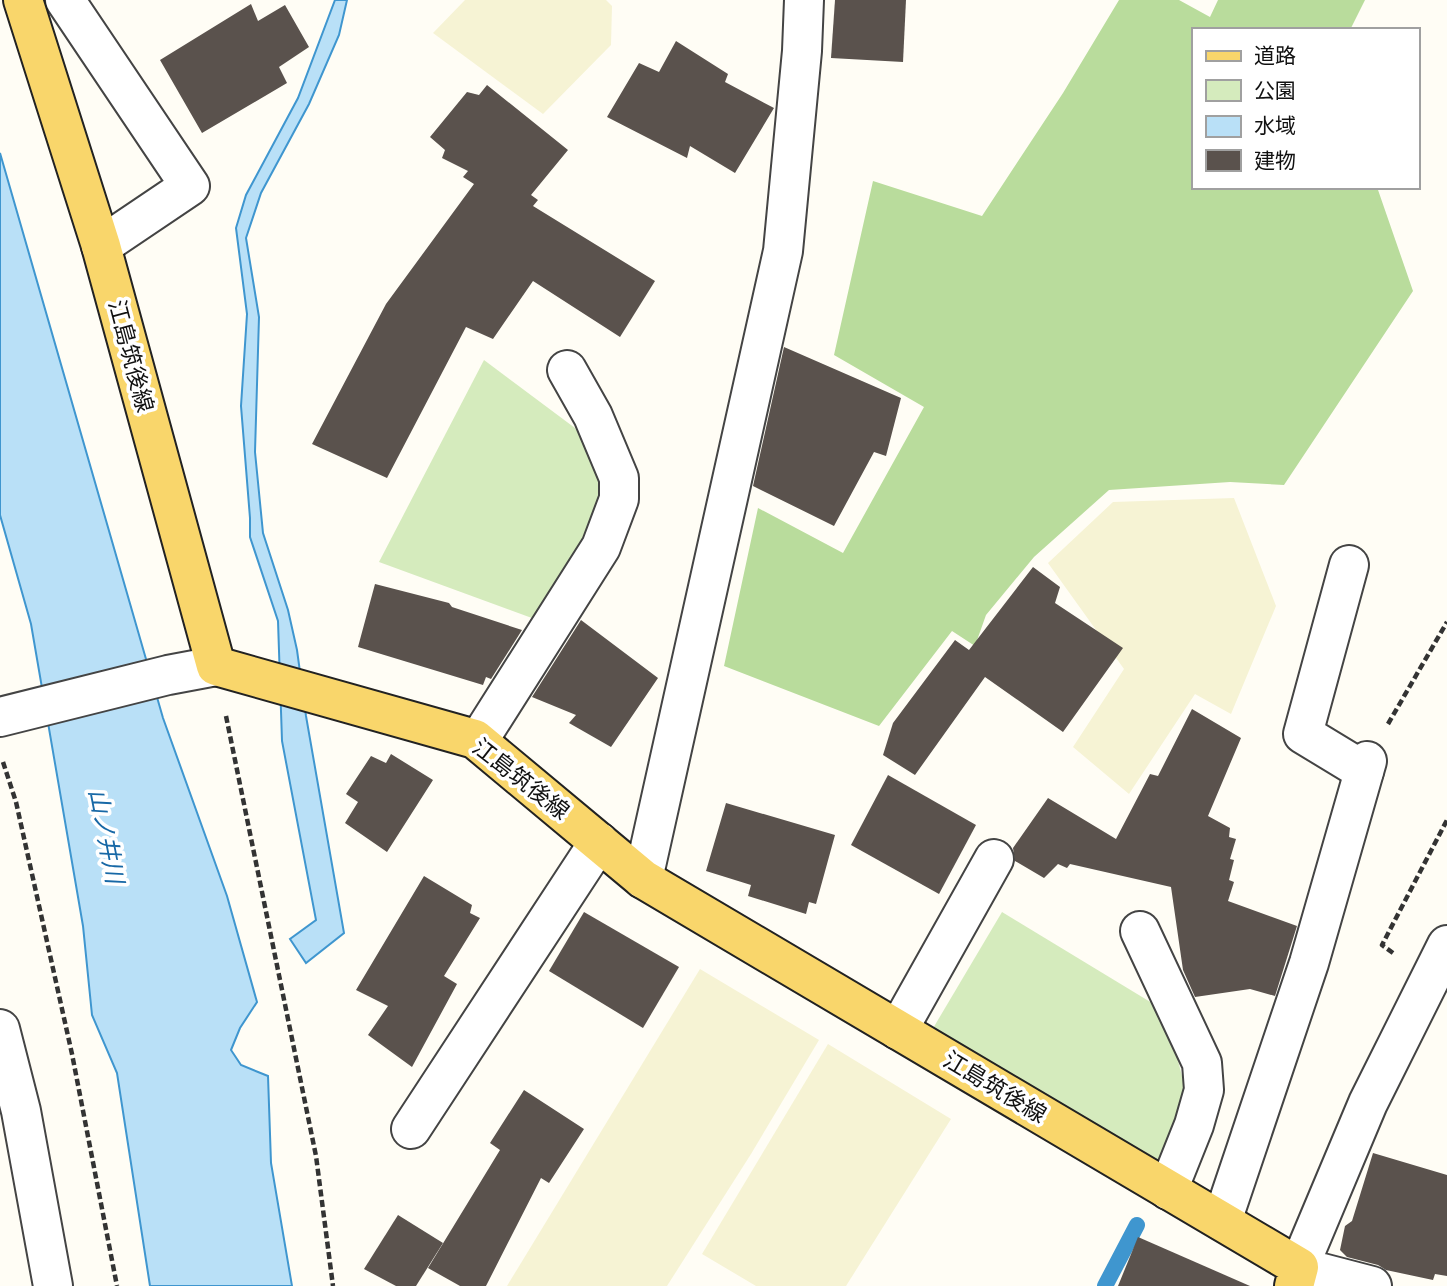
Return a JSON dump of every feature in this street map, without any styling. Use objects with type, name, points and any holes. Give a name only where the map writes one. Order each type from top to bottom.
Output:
[{"type":"main road","name":"江島筑後線","points":[[23,0],[101,246],[216,666],[478,741],[643,879],[1222,1221],[1296,1277]]},
{"type":"street","points":[[65,0],[190,186],[101,246]]},
{"type":"street","points":[[643,879],[783,251],[802,51],[804,0]]},
{"type":"street","points":[[478,741],[601,547],[620,499],[619,478],[593,416],[567,370]]},
{"type":"street","points":[[1222,1221],[1309,964],[1366,766],[1303,734],[1349,565]]},
{"type":"street","points":[[8,714],[167,675],[216,666]]},
{"type":"street","points":[[411,1129],[599,842]]},
{"type":"street","points":[[898,1030],[994,859]]},
{"type":"street","points":[[1140,931],[1202,1063],[1204,1090],[1194,1125],[1168,1189]]},
{"type":"street","points":[[1372,1286],[1296,1277],[1368,1103],[1447,945]]},
{"type":"street","points":[[0,1029],[21,1111],[53,1286]]},
{"type":"path","points":[[1366,766],[1447,622]]},
{"type":"path","points":[[216,666],[316,1156],[333,1286]]},
{"type":"path","points":[[0,751],[16,802],[69,1040],[117,1286]]},
{"type":"path","points":[[1398,956],[1382,945],[1447,820]]},
{"type":"shaded area","points":[[465,0],[606,0],[612,6],[611,45],[543,114],[433,33]]},
{"type":"shaded area","points":[[1234,498],[1276,606],[1231,714],[1195,694],[1129,794],[1073,747],[1124,669],[1048,563],[1113,502]]},
{"type":"shaded area","points":[[700,969],[819,1040],[751,1154],[667,1286],[507,1286]]},
{"type":"shaded area","points":[[828,1044],[951,1119],[846,1286],[756,1286],[702,1254]]},
{"type":"green space","points":[[1119,0],[1179,0],[1210,17],[1218,0],[1365,0],[1351,28],[1192,28],[1192,189],[1378,189],[1413,291],[1284,485],[1230,482],[1109,490],[1034,557],[986,615],[975,646],[952,631],[879,726],[724,666],[758,508],[843,553],[924,407],[834,355],[873,181],[982,216],[1063,93]]},
{"type":"green space","points":[[484,360],[575,428],[600,464],[602,489],[588,545],[540,621],[379,562]]},
{"type":"green space","points":[[1002,912],[1152,1003],[1176,1053],[1188,1099],[1164,1168],[932,1030]]},
{"type":"water","points":[[335,0],[347,0],[339,35],[309,104],[261,193],[246,238],[259,317],[255,452],[263,533],[288,610],[297,650],[344,933],[306,963],[290,939],[316,920],[282,741],[278,621],[250,537],[241,406],[247,314],[236,228],[246,195],[298,98]]},
{"type":"water","name":"山ノ井川","points":[[0,153],[163,718],[227,896],[257,1002],[240,1028],[231,1050],[241,1065],[268,1076],[271,1163],[292,1286],[150,1286],[117,1073],[92,1015],[83,926],[31,624],[0,515]]},
{"type":"building","points":[[835,0],[906,0],[903,62],[831,58]]},
{"type":"building","points":[[251,4],[258,21],[285,5],[309,47],[279,67],[287,83],[202,133],[160,60]]},
{"type":"building","points":[[676,41],[728,74],[725,82],[774,108],[735,173],[690,146],[687,158],[607,117],[639,63],[659,72]]},
{"type":"building","points":[[487,85],[568,150],[531,195],[538,200],[533,206],[655,281],[620,337],[533,281],[493,339],[466,327],[387,478],[312,444],[386,304],[474,184],[463,177],[468,171],[442,158],[445,150],[430,137],[467,92],[479,95]]},
{"type":"building","points":[[784,347],[901,398],[886,456],[874,452],[834,526],[753,486]]},
{"type":"building","points":[[1033,567],[1060,587],[1055,603],[1123,648],[1063,732],[985,677],[915,775],[883,755],[893,723],[955,640],[969,650]]},
{"type":"building","points":[[375,584],[449,603],[452,607],[522,630],[491,679],[486,677],[483,685],[358,647]]},
{"type":"building","points":[[581,620],[658,678],[611,747],[569,723],[576,715],[532,697]]},
{"type":"building","points":[[1192,709],[1241,738],[1208,816],[1230,828],[1229,837],[1236,839],[1230,859],[1234,860],[1229,880],[1234,882],[1228,901],[1297,926],[1275,996],[1250,989],[1195,997],[1183,970],[1171,887],[1070,864],[1067,868],[1058,864],[1044,878],[1015,861],[1013,848],[1048,798],[1116,839],[1150,774],[1158,776]]},
{"type":"building","points":[[391,754],[433,780],[387,852],[345,823],[358,802],[346,794],[371,756],[386,763]]},
{"type":"building","points":[[888,775],[976,825],[939,894],[851,845]]},
{"type":"building","points":[[726,803],[835,835],[816,904],[809,902],[806,914],[748,896],[751,885],[706,871]]},
{"type":"building","points":[[424,876],[472,905],[470,913],[480,918],[444,976],[457,984],[412,1067],[368,1035],[388,1006],[356,990]]},
{"type":"building","points":[[584,912],[679,967],[643,1028],[549,971]]},
{"type":"building","points":[[524,1090],[584,1129],[549,1183],[541,1178],[486,1286],[460,1286],[428,1268],[500,1150],[490,1143]]},
{"type":"building","points":[[1373,1153],[1447,1175],[1447,1276],[1435,1274],[1433,1280],[1386,1270],[1378,1265],[1347,1257],[1340,1250],[1345,1226],[1352,1221]]},
{"type":"building","points":[[398,1215],[443,1243],[416,1286],[396,1286],[364,1269]]},
{"type":"building","points":[[1138,1237],[1250,1286],[1118,1286]]},
{"type":"waterway","points":[[1105,1286],[1137,1225]]}]
